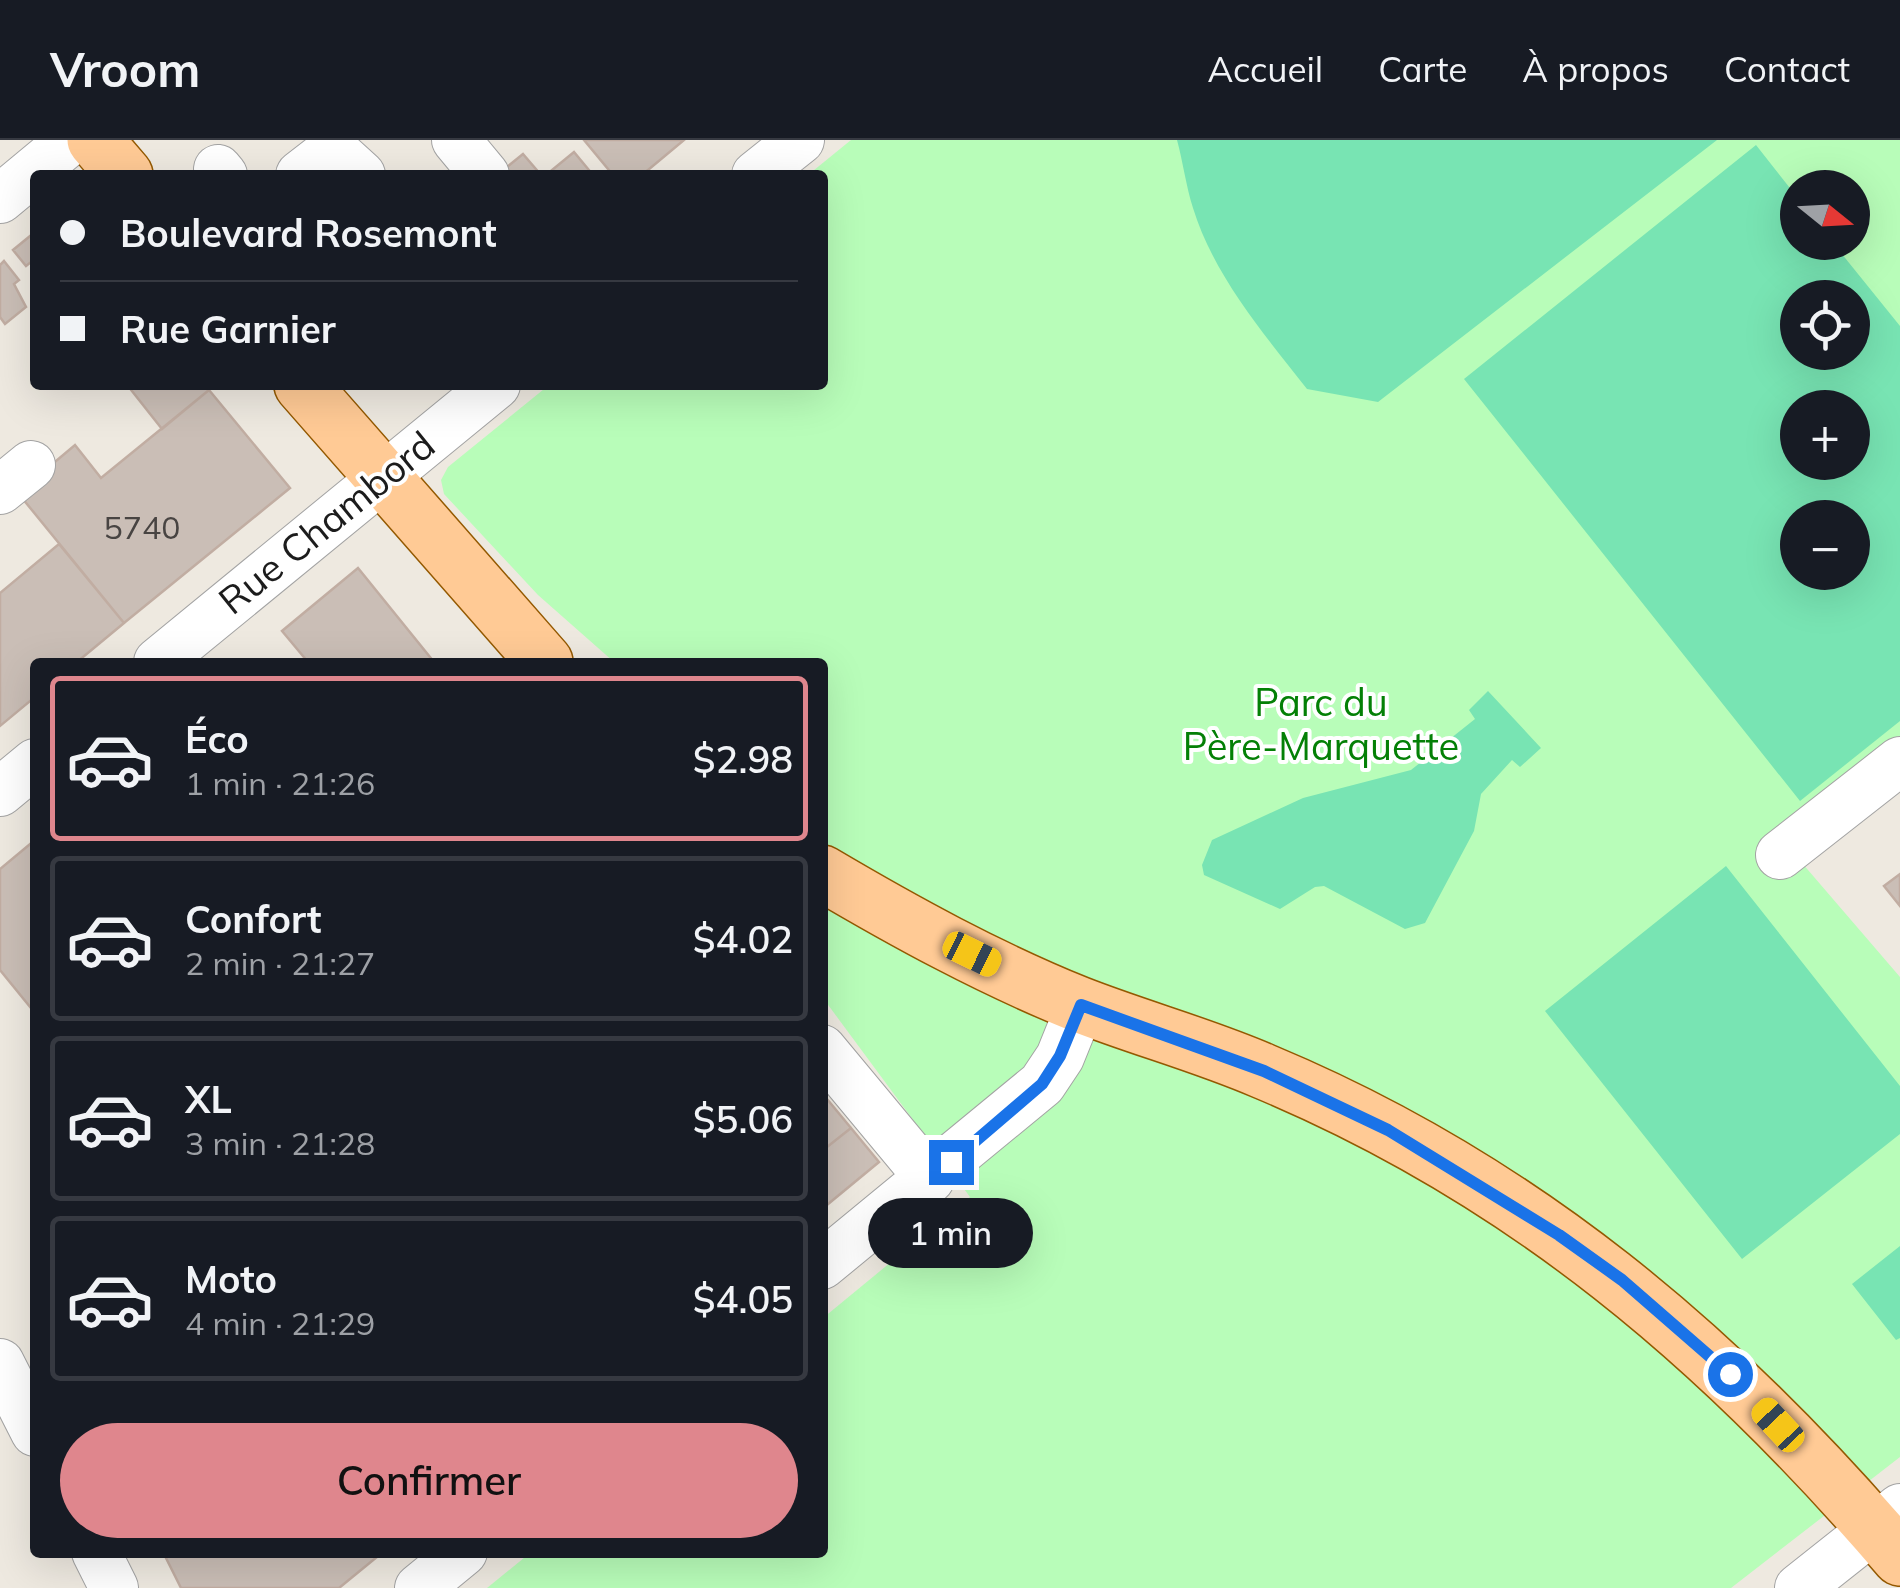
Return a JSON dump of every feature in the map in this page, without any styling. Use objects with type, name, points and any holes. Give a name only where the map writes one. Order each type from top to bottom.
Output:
[{"type":"main road","points":[[96,140],[121,170]]},
{"type":"main road","points":[[306,390],[541,658]]},
{"type":"main road","points":[[828,876],[909,924],[1081,1005],[1282,1080],[1388,1130],[1528,1213],[1622,1280],[1730,1374],[1892,1531]]},
{"type":"street","points":[[35,170],[71,140]]},
{"type":"street","points":[[456,140],[480,170]]},
{"type":"street","points":[[762,170],[800,140]]},
{"type":"street","points":[[306,170],[327,154],[339,154],[357,170]]},
{"type":"street","points":[[0,199],[30,174]]},
{"type":"street","name":"Rue Chambord","points":[[163,658],[490,390]]},
{"type":"street","points":[[1780,855],[1900,761]]},
{"type":"street","points":[[0,792],[30,768]]},
{"type":"street","points":[[828,1260],[1042,1084],[1060,1056],[1081,1005]]},
{"type":"street","points":[[828,1055],[930,1179]]},
{"type":"street","points":[[10,1368],[30,1419]]},
{"type":"street","points":[[1799,1588],[1892,1531]]},
{"type":"street","points":[[99,1558],[114,1588]]},
{"type":"street","points":[[419,1588],[456,1558]]},
{"type":"green space","name":"Parc du Père-Marquette","points":[[851,140],[1900,140],[1900,784],[1802,863],[1900,977],[1900,1457],[1731,1588],[487,1588],[524,1558],[828,1558],[828,1314],[970,1197],[828,1005],[828,658],[609,658],[538,595],[444,494],[441,480],[448,467],[543,390],[828,390],[828,170],[814,170]]},
{"type":"green space","points":[[1177,140],[1717,140],[1378,402],[1307,389],[1274,347],[1227,281],[1202,233]]},
{"type":"green space","points":[[1756,145],[1780,175],[1780,260],[1847,260],[1863,280],[1780,280],[1780,370],[1870,370],[1870,289],[1900,326],[1900,721],[1800,801],[1464,379]]},
{"type":"green space","points":[[1488,691],[1541,748],[1520,767],[1512,760],[1481,794],[1474,831],[1425,923],[1405,929],[1324,886],[1315,887],[1280,909],[1204,875],[1202,865],[1212,840],[1303,798],[1411,770],[1475,719],[1469,710]]},
{"type":"green space","points":[[1726,866],[1900,1086],[1900,1134],[1742,1259],[1545,1011]]},
{"type":"green space","points":[[1900,1246],[1900,1338],[1896,1340],[1852,1284]]},
{"type":"building","points":[[584,140],[684,140],[648,170],[609,170]]},
{"type":"building","points":[[574,152],[589,170],[552,170]]},
{"type":"building","points":[[523,154],[537,170],[503,170]]},
{"type":"building","points":[[30,236],[30,263],[26,266],[13,250]]},
{"type":"building","points":[[4,261],[19,280],[14,284],[26,307],[5,324],[0,317],[0,265]]},
{"type":"building","points":[[131,390],[209,390],[162,429]]},
{"type":"building","points":[[209,390],[290,488],[124,623],[18,493],[75,445],[101,478]]},
{"type":"building","points":[[59,544],[124,623],[82,658],[30,658],[30,701],[0,726],[0,593]]},
{"type":"building","points":[[358,568],[431,658],[305,658],[282,631]]},
{"type":"building","points":[[30,844],[30,1007],[0,970],[0,869]]},
{"type":"building","points":[[1900,874],[1900,906],[1884,886]]},
{"type":"building","points":[[828,1100],[851,1128],[828,1146]]},
{"type":"building","points":[[851,1128],[879,1162],[828,1204],[828,1146]]},
{"type":"building","points":[[166,1558],[376,1558],[339,1588],[181,1588]]},
{"type":"route","points":[[951,1162],[1042,1084],[1060,1056],[1081,1005],[1264,1071],[1388,1130],[1559,1235],[1622,1280],[1730,1374]]}]
